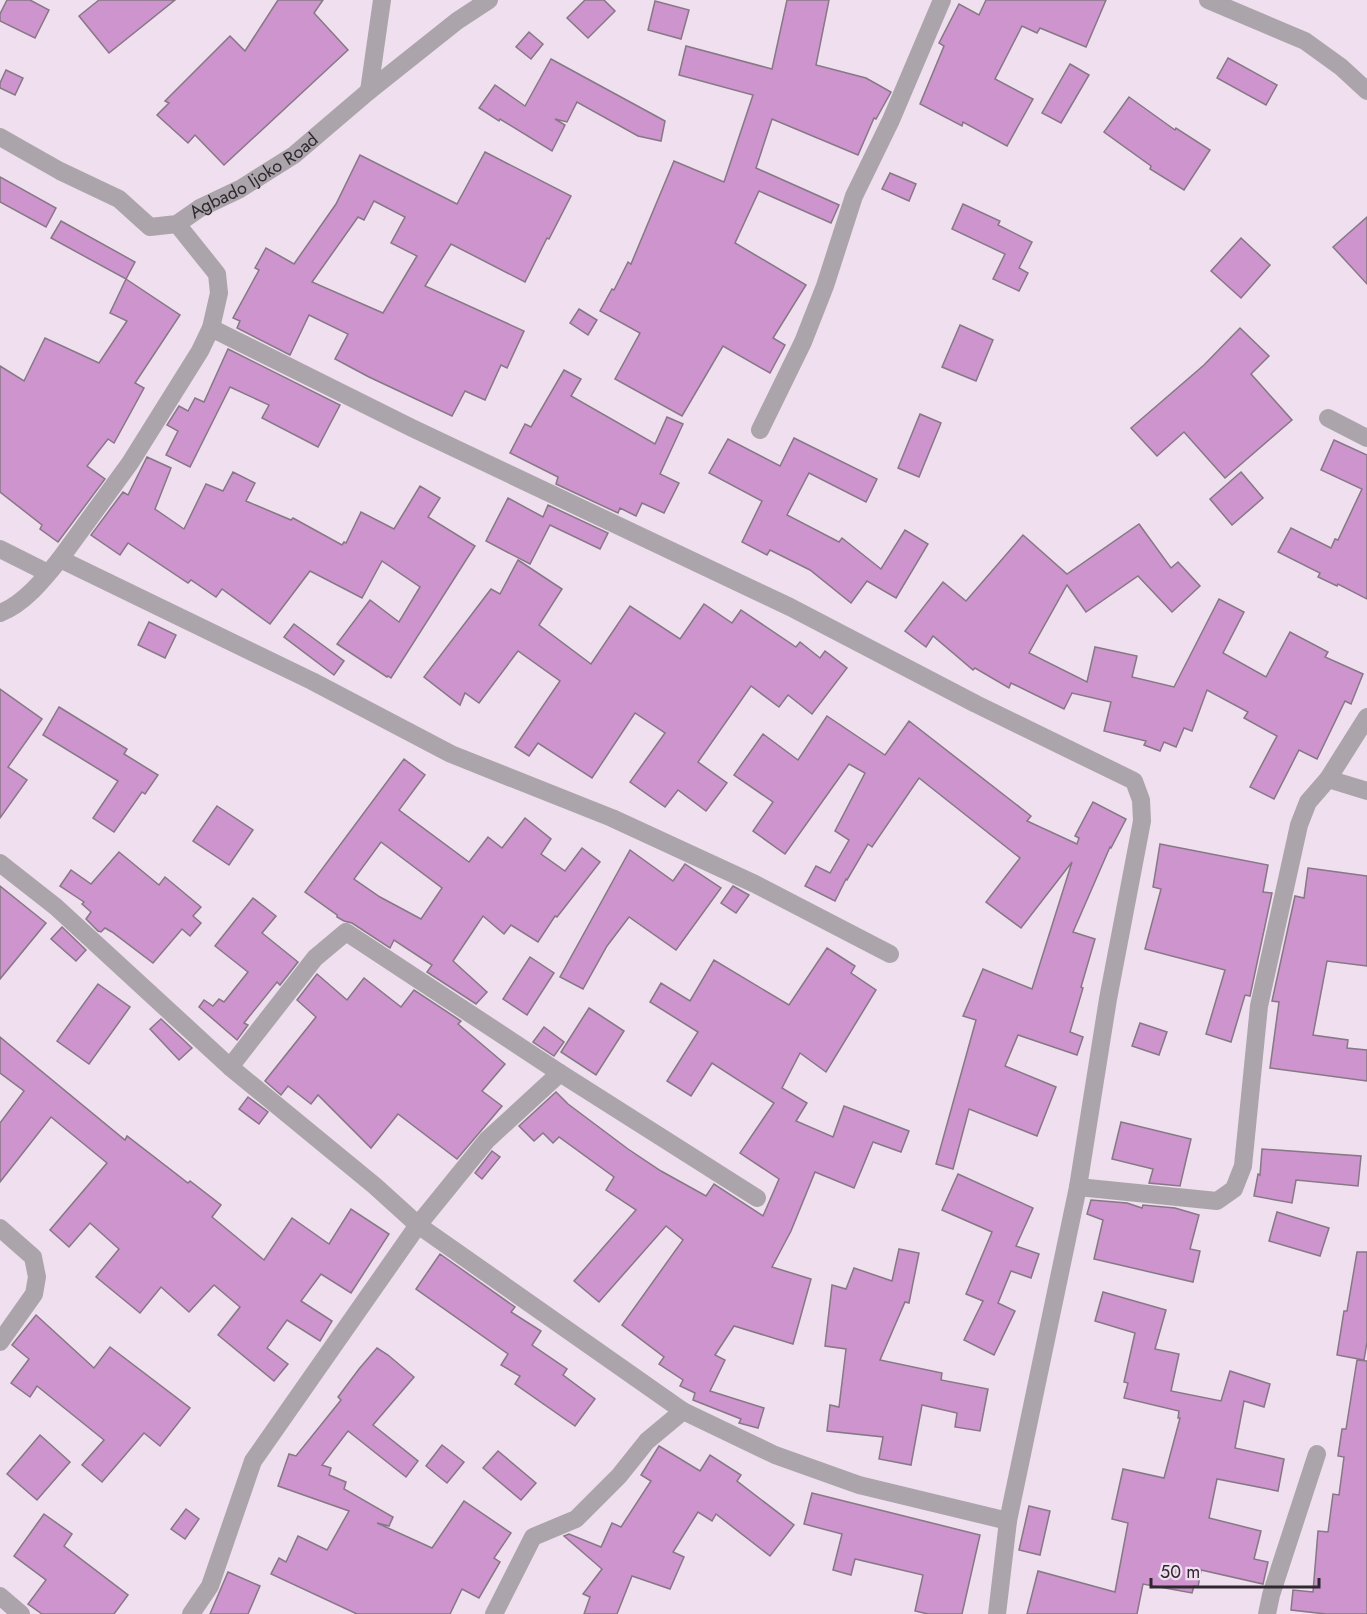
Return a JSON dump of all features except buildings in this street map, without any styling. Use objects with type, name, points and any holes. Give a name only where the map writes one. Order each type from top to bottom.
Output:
[{"type":"street","points":[[369,91],[382,0]]},
{"type":"street","name":"Agbado Ijoko Road","points":[[0,137],[60,171],[118,199],[150,227],[177,224],[200,208],[240,189],[294,155],[369,91],[457,21],[489,0]]},
{"type":"street","points":[[760,430],[803,342],[825,286],[854,196],[891,120],[942,0]]},
{"type":"street","points":[[1214,1],[1305,41],[1341,67],[1367,91]]},
{"type":"street","points":[[0,614],[13,608],[60,559],[130,463],[200,351],[210,327],[219,293],[217,274],[177,224]]},
{"type":"street","points":[[210,327],[412,428],[790,607],[976,704],[1134,781],[1141,800],[1142,821],[1108,999],[1078,1187],[1008,1521],[996,1614]]},
{"type":"street","points":[[1328,418],[1367,438]]},
{"type":"street","points":[[0,549],[48,573]]},
{"type":"street","points":[[60,559],[312,681],[451,754],[612,818],[755,884],[890,954]]},
{"type":"street","points":[[1078,1187],[1217,1201],[1234,1189],[1243,1166],[1259,1006],[1299,825],[1308,802],[1328,779],[1367,717]]},
{"type":"street","points":[[1328,779],[1367,791]]},
{"type":"street","points":[[0,862],[56,907],[230,1067],[375,1186],[417,1225],[683,1411],[775,1455],[859,1485],[1008,1521]]},
{"type":"street","points":[[230,1067],[315,958],[346,932],[560,1073],[757,1198]]},
{"type":"street","points":[[191,1614],[210,1586],[253,1461],[417,1225],[487,1140],[560,1073]]},
{"type":"street","points":[[0,1228],[33,1257],[37,1277],[34,1294],[0,1342]]},
{"type":"street","points":[[494,1614],[533,1537],[576,1519],[619,1476],[647,1440],[683,1411]]},
{"type":"street","points":[[1268,1614],[1271,1595],[1317,1454]]},
{"type":"street","points":[[0,1596],[21,1614]]}]
